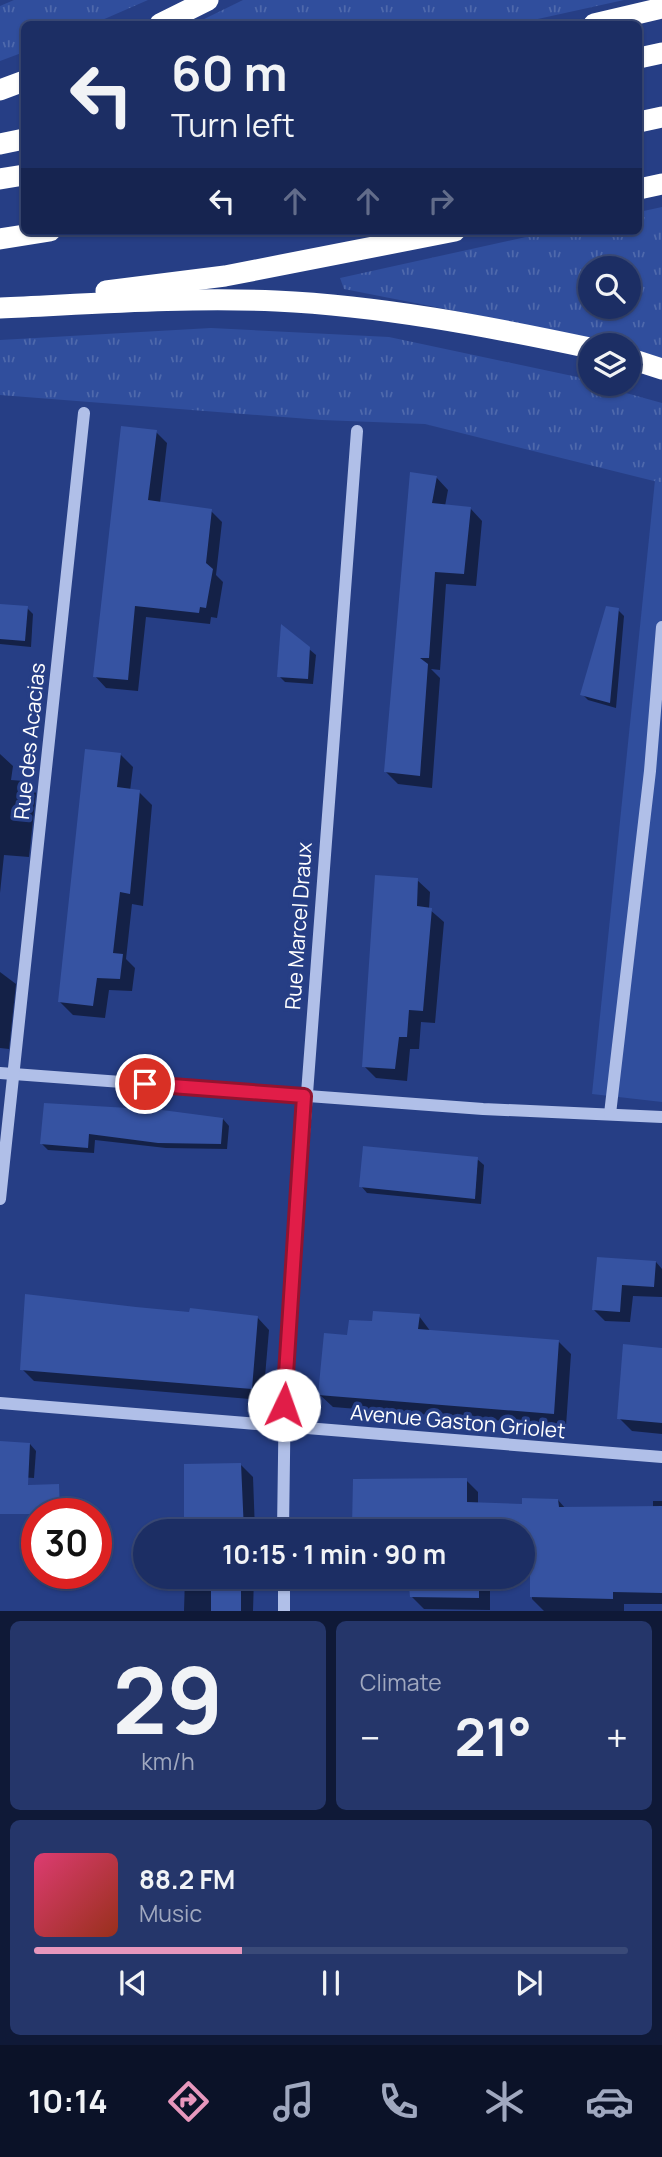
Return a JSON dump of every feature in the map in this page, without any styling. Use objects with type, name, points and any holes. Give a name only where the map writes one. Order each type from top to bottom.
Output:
[{"type":"highway","points":[[166,21],[208,0]]},
{"type":"highway","points":[[607,21],[662,8]]},
{"type":"highway","points":[[642,57],[662,53]]},
{"type":"highway","points":[[0,90],[21,82]]},
{"type":"highway","points":[[642,121],[662,117]]},
{"type":"highway","points":[[0,144],[21,140]]},
{"type":"highway","points":[[0,179],[21,176]]},
{"type":"highway","points":[[642,188],[662,184]]},
{"type":"highway","points":[[0,239],[25,235]]},
{"type":"highway","points":[[0,306],[225,276],[435,235]]},
{"type":"highway","points":[[0,306],[173,301],[309,303],[399,313],[578,346]]},
{"type":"highway","points":[[641,362],[662,369]]},
{"type":"street","name":"Rue des Acacias","points":[[0,1199],[6,1074],[84,413]]},
{"type":"street","name":"Rue Marcel Draux","points":[[283,1519],[283,1426],[304,1096],[356,430]]},
{"type":"street","points":[[610,1115],[656,772],[662,627]]},
{"type":"street","points":[[6,1074],[304,1096],[662,1117]]},
{"type":"street","name":"Avenue Gaston Griolet","points":[[0,1403],[662,1457]]},
{"type":"street","points":[[284,1589],[284,1611]]},
{"type":"green space","points":[[14,0],[148,0],[100,21],[21,21],[21,53],[0,61],[0,6]]},
{"type":"green space","points":[[243,0],[624,0],[529,21],[200,21]]},
{"type":"green space","points":[[662,207],[662,358],[641,352],[641,333],[578,333],[578,335],[344,289],[340,278],[535,235],[642,235],[642,211]]},
{"type":"green space","points":[[211,328],[389,337],[578,377],[578,396],[637,396],[662,403],[662,483],[425,424],[322,420],[0,395],[0,340]]},
{"type":"green space","points":[[655,480],[662,483],[662,1102],[592,1094]]},
{"type":"building","points":[[121,426],[157,430],[148,500],[212,509],[206,563],[213,569],[206,608],[200,607],[199,613],[135,606],[128,680],[93,677]]},
{"type":"building","points":[[410,472],[437,476],[432,503],[471,507],[464,574],[435,572],[429,658],[420,658],[428,664],[420,776],[384,772]]},
{"type":"building","points":[[0,604],[28,606],[25,641],[0,639]]},
{"type":"building","points":[[606,606],[619,608],[610,703],[580,695]]},
{"type":"building","points":[[281,624],[310,647],[308,679],[277,677]]},
{"type":"building","points":[[85,749],[121,753],[117,787],[140,790],[130,894],[120,892],[113,953],[123,954],[120,979],[97,978],[93,1006],[58,1002]]},
{"type":"building","points":[[375,875],[418,878],[417,906],[432,908],[423,1011],[409,1010],[407,1037],[399,1037],[395,1069],[362,1067]]},
{"type":"building","points":[[44,1103],[162,1110],[223,1118],[221,1144],[158,1143],[89,1134],[88,1148],[40,1144]]},
{"type":"building","points":[[363,1146],[478,1157],[475,1199],[359,1187]]},
{"type":"building","points":[[597,1257],[656,1261],[654,1287],[622,1285],[620,1312],[592,1310]]},
{"type":"building","points":[[25,1294],[136,1307],[189,1312],[190,1308],[258,1316],[252,1389],[20,1370]]},
{"type":"building","points":[[373,1311],[420,1314],[418,1329],[559,1340],[554,1414],[318,1395],[324,1333],[347,1335],[349,1320],[372,1321]]},
{"type":"building","points":[[623,1344],[662,1348],[662,1423],[617,1419]]},
{"type":"building","points":[[0,1441],[30,1443],[28,1485],[59,1484],[59,1498],[21,1498],[21,1514],[0,1514]]},
{"type":"building","points":[[241,1463],[243,1519],[184,1519],[184,1464]]},
{"type":"building","points":[[467,1478],[467,1502],[522,1504],[522,1498],[558,1499],[559,1507],[662,1506],[662,1593],[613,1592],[613,1599],[530,1597],[530,1589],[535,1589],[535,1519],[352,1519],[353,1479]]},
{"type":"building","points":[[211,1589],[241,1589],[241,1611],[211,1611]]},
{"type":"building","points":[[409,1589],[479,1589],[479,1598],[410,1597]]},
{"type":"route","points":[[145,1084],[304,1096],[284,1405]]}]
